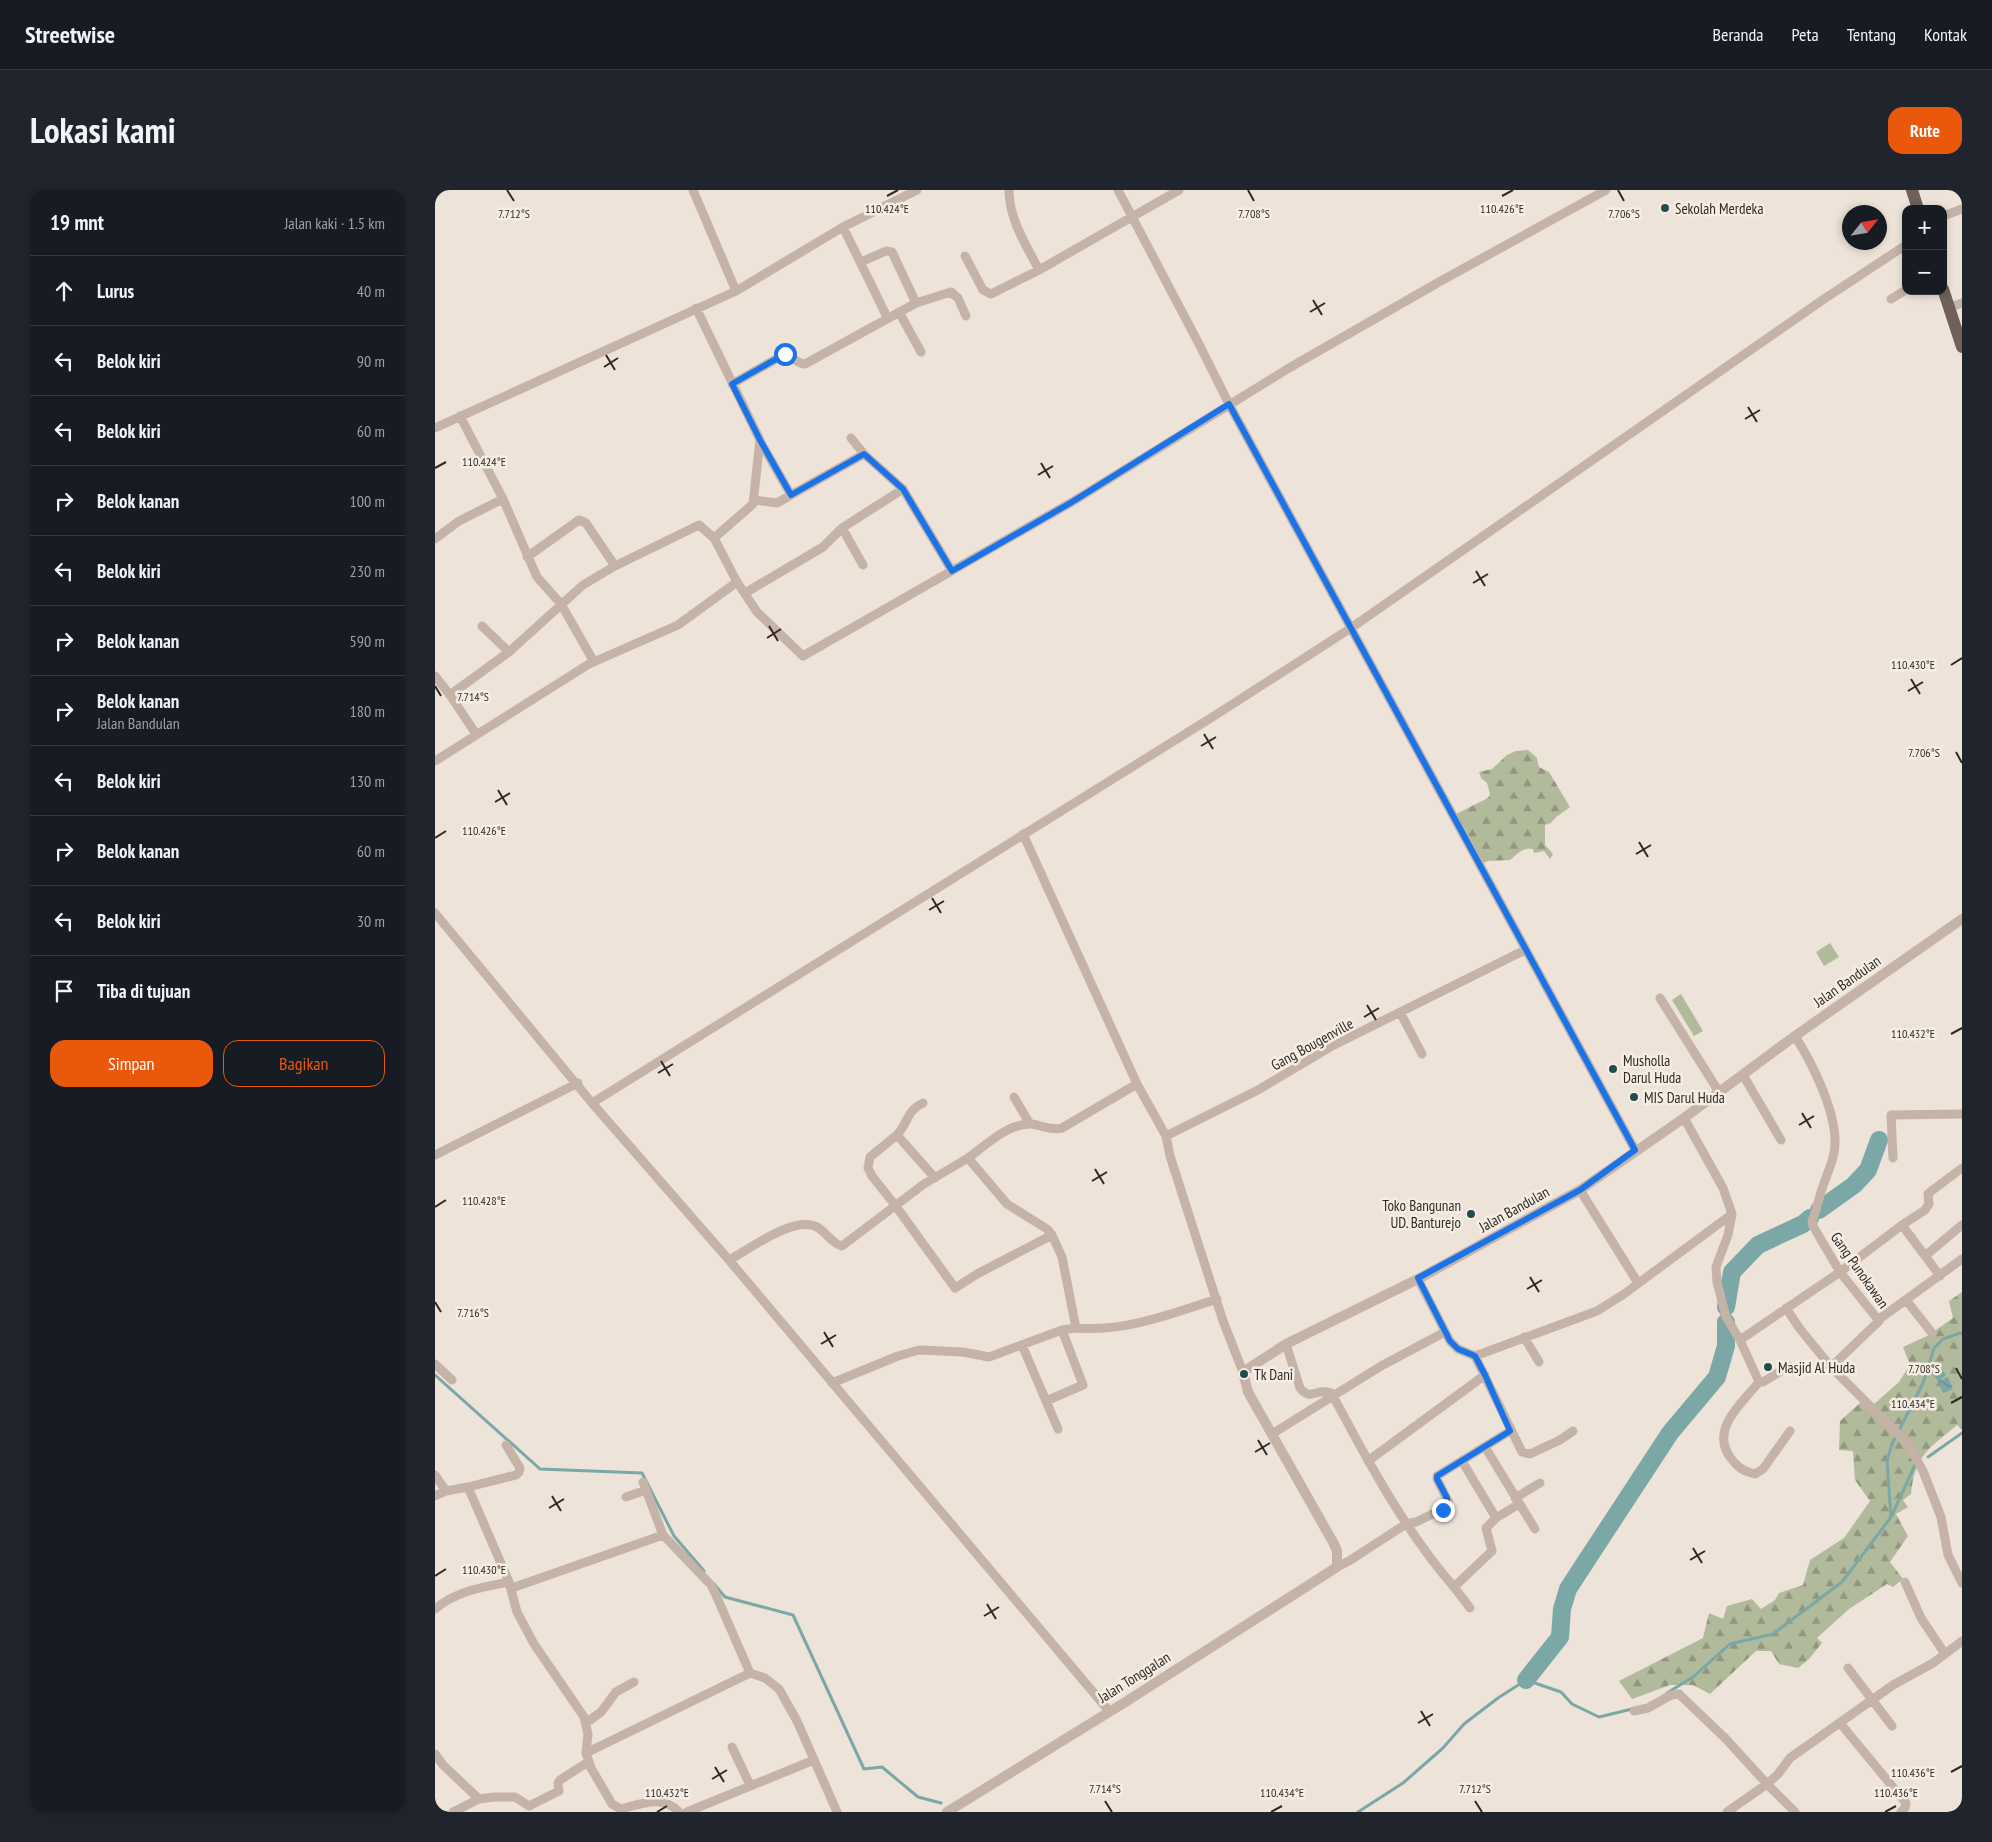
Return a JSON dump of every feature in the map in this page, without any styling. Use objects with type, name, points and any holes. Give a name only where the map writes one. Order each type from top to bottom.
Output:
[{"type":"main road","points":[[1912,190],[1917,205]]},
{"type":"main road","points":[[1945,295],[1962,347]]},
{"type":"street","points":[[693,190],[736,291]]},
{"type":"street","points":[[435,428],[736,291],[843,227],[917,190]]},
{"type":"street","points":[[1009,190],[1010,208],[1019,232],[1039,270]]},
{"type":"street","points":[[1118,190],[1229,404],[1635,1150]]},
{"type":"street","points":[[965,256],[983,290],[991,294],[1039,270],[1179,190]]},
{"type":"street","points":[[450,695],[509,652],[583,585],[615,566],[699,525],[714,538],[737,582],[757,612],[803,656],[1072,502],[1229,404],[1439,282],[1606,190]]},
{"type":"street","points":[[1947,215],[1962,209]]},
{"type":"street","points":[[843,227],[887,317]]},
{"type":"street","points":[[592,1102],[1214,716],[1351,628],[1813,307],[1902,248]]},
{"type":"street","points":[[861,262],[886,251],[891,252],[916,303]]},
{"type":"street","points":[[732,384],[785,354],[791,356],[797,363],[805,364],[887,317],[916,303],[951,292],[958,298],[966,316]]},
{"type":"street","points":[[1891,299],[1902,292]]},
{"type":"street","points":[[1949,308],[1962,303]]},
{"type":"street","points":[[696,308],[760,440],[791,495]]},
{"type":"street","points":[[899,312],[921,352]]},
{"type":"street","points":[[460,416],[503,499],[527,558],[537,577],[561,604],[594,662]]},
{"type":"street","points":[[851,438],[864,454],[903,489],[952,571]]},
{"type":"street","points":[[714,538],[749,509],[755,500],[760,440]]},
{"type":"street","points":[[755,500],[777,503],[864,454]]},
{"type":"street","points":[[745,593],[823,547],[842,528],[903,489]]},
{"type":"street","points":[[435,539],[459,522],[503,499]]},
{"type":"street","points":[[527,558],[579,520],[586,523],[615,566]]},
{"type":"street","points":[[842,528],[863,565]]},
{"type":"street","points":[[435,761],[573,673],[677,625],[737,582]]},
{"type":"street","points":[[482,626],[509,652]]},
{"type":"street","points":[[435,676],[476,734]]},
{"type":"street","points":[[1023,834],[1137,1084],[1166,1136],[1170,1156],[1243,1372],[1247,1392],[1337,1551],[1337,1567],[1406,1524],[1416,1522],[1445,1508],[1447,1501],[1437,1478],[1510,1431]]},
{"type":"street","points":[[435,914],[592,1102],[729,1260],[1109,1711]]},
{"type":"street","name":"Jalan Bandulan","points":[[1243,1372],[1286,1344],[1418,1278],[1580,1190],[1962,919]]},
{"type":"street","name":"Gang Bougenville","points":[[1166,1136],[1258,1090],[1334,1045],[1525,950]]},
{"type":"street","points":[[1660,998],[1719,1092]]},
{"type":"street","points":[[1400,1012],[1423,1054]]},
{"type":"street","name":"Gang Punokawan","points":[[1795,1036],[1812,1066],[1830,1112],[1835,1140],[1833,1157],[1812,1222],[1813,1226],[1841,1272],[1878,1321]]},
{"type":"street","points":[[1743,1074],[1781,1140]]},
{"type":"street","points":[[435,1155],[578,1083]]},
{"type":"street","points":[[729,1260],[785,1229],[804,1224],[817,1226],[829,1235],[836,1244],[842,1246],[895,1205],[1005,1132],[1020,1125],[1030,1124],[1057,1129],[1062,1128],[1137,1084]]},
{"type":"street","points":[[1014,1097],[1030,1124]]},
{"type":"street","points":[[923,1102],[909,1113],[904,1126],[897,1135],[870,1157],[868,1163],[871,1176],[895,1205],[955,1288],[977,1274],[1052,1235]]},
{"type":"street","points":[[1893,1158],[1891,1115],[1962,1114]]},
{"type":"street","points":[[1684,1118],[1723,1188],[1732,1214],[1728,1234],[1716,1267],[1717,1282],[1726,1317],[1740,1340],[1759,1382]]},
{"type":"street","points":[[897,1135],[935,1178]]},
{"type":"street","points":[[968,1158],[1007,1204],[1047,1229],[1052,1235],[1062,1257],[1076,1328]]},
{"type":"street","points":[[1740,1340],[1841,1272],[1903,1224],[1925,1210],[1929,1204],[1928,1194],[1962,1168]]},
{"type":"street","points":[[1580,1190],[1638,1283]]},
{"type":"street","points":[[1475,1356],[1597,1311],[1732,1214]]},
{"type":"street","points":[[1903,1224],[1940,1276]]},
{"type":"street","points":[[1925,1256],[1962,1225]]},
{"type":"street","points":[[1831,1367],[1878,1321],[1962,1260]]},
{"type":"street","points":[[1418,1278],[1445,1332],[1458,1349],[1475,1356],[1510,1431],[1522,1452],[1530,1454],[1560,1440],[1573,1431]]},
{"type":"street","points":[[832,1384],[898,1356],[919,1350],[963,1352],[989,1357],[1063,1330],[1147,1322],[1217,1299]]},
{"type":"street","points":[[1906,1300],[1932,1333]]},
{"type":"street","points":[[1786,1308],[1831,1367],[1908,1444],[1923,1471],[1942,1522],[1948,1555],[1962,1583]]},
{"type":"street","points":[[1046,1401],[1083,1386],[1063,1330]]},
{"type":"street","points":[[1271,1434],[1381,1366],[1445,1332]]},
{"type":"street","points":[[1524,1337],[1539,1362]]},
{"type":"street","points":[[1286,1344],[1300,1388],[1309,1395],[1327,1391],[1333,1396],[1368,1461],[1406,1524],[1470,1608]]},
{"type":"street","points":[[1022,1346],[1058,1430]]},
{"type":"street","points":[[435,1364],[452,1380]]},
{"type":"street","points":[[1789,1366],[1763,1382],[1759,1382],[1726,1423],[1724,1449],[1738,1468],[1755,1474],[1763,1469],[1790,1431]]},
{"type":"street","points":[[1368,1461],[1485,1375]]},
{"type":"street","points":[[435,1496],[446,1491],[516,1475],[519,1472],[519,1468],[506,1445]]},
{"type":"street","points":[[1485,1447],[1535,1529]]},
{"type":"street","points":[[1462,1461],[1496,1518]]},
{"type":"street","points":[[435,1475],[446,1491]]},
{"type":"street","points":[[1454,1587],[1492,1551],[1486,1528],[1540,1483]]},
{"type":"street","points":[[626,1497],[645,1486],[663,1534],[711,1585],[750,1673]]},
{"type":"street","points":[[468,1487],[511,1585],[517,1612],[534,1644],[586,1723],[587,1757],[605,1794],[612,1804],[621,1809],[654,1800],[668,1803],[679,1812]]},
{"type":"street","points":[[435,1609],[454,1596],[469,1590],[511,1585],[663,1534]]},
{"type":"street","name":"Jalan Tonggalan","points":[[947,1812],[1337,1567]]},
{"type":"street","points":[[1905,1582],[1921,1618],[1945,1654]]},
{"type":"street","points":[[1727,1812],[1767,1784],[1778,1774],[1790,1758],[1962,1641]]},
{"type":"street","points":[[1848,1668],[1892,1726]]},
{"type":"street","points":[[453,1812],[479,1799],[515,1796],[529,1806],[559,1791],[559,1780],[587,1757],[750,1673],[765,1678],[779,1689],[797,1721],[837,1812]]},
{"type":"street","points":[[586,1723],[601,1712],[616,1692],[634,1682]]},
{"type":"street","points":[[1634,1711],[1648,1708],[1671,1694],[1679,1694],[1726,1739],[1795,1812]]},
{"type":"street","points":[[1840,1723],[1906,1803],[1905,1808],[1901,1812]]},
{"type":"street","points":[[732,1747],[750,1785]]},
{"type":"street","points":[[435,1754],[443,1765],[479,1799]]},
{"type":"street","points":[[687,1812],[814,1760]]},
{"type":"green space","points":[[1528,750],[1537,758],[1539,767],[1549,772],[1570,807],[1551,823],[1545,825],[1545,845],[1553,854],[1550,859],[1544,851],[1534,853],[1533,849],[1526,849],[1520,851],[1510,860],[1488,861],[1480,864],[1454,815],[1488,798],[1490,794],[1487,783],[1481,778],[1479,772],[1492,769],[1507,755],[1516,751]]},
{"type":"green space","points":[[1830,943],[1839,957],[1824,966],[1816,952]]},
{"type":"green space","points":[[1681,994],[1703,1031],[1694,1036],[1672,1000]]},
{"type":"green space","points":[[1962,1292],[1962,1430],[1957,1425],[1925,1454],[1916,1470],[1911,1494],[1903,1500],[1908,1507],[1896,1514],[1908,1536],[1890,1562],[1903,1579],[1893,1587],[1887,1584],[1849,1609],[1817,1638],[1822,1643],[1809,1659],[1798,1668],[1779,1664],[1771,1651],[1756,1651],[1710,1694],[1693,1685],[1670,1685],[1632,1699],[1619,1681],[1703,1638],[1709,1613],[1723,1619],[1727,1606],[1752,1599],[1761,1609],[1775,1600],[1779,1593],[1803,1585],[1810,1560],[1844,1538],[1870,1501],[1855,1480],[1853,1451],[1839,1450],[1840,1421],[1860,1403],[1874,1404],[1899,1382],[1910,1365],[1903,1347],[1927,1336],[1953,1318],[1949,1301]]},
{"type":"water","points":[[1937,1363],[1946,1375],[1939,1381],[1948,1377],[1953,1389],[1943,1393],[1938,1381],[1928,1369]]},
{"type":"waterway","points":[[1819,1210],[1854,1185],[1868,1170],[1879,1140]]},
{"type":"waterway","points":[[1726,1307],[1732,1272],[1758,1245],[1803,1224],[1810,1218]]},
{"type":"waterway","points":[[1526,1680],[1560,1637],[1562,1609],[1568,1589],[1670,1433],[1717,1377],[1726,1346],[1726,1322]]},
{"type":"waterway","points":[[1891,1517],[1887,1460],[1892,1444],[1923,1383],[1934,1348],[1943,1339],[1962,1334]]},
{"type":"waterway","points":[[435,1375],[540,1469],[642,1473],[674,1536],[704,1571]]},
{"type":"waterway","points":[[1928,1457],[1962,1433]]},
{"type":"waterway","points":[[1667,1693],[1693,1677],[1730,1644],[1773,1634],[1842,1582],[1891,1517],[1915,1465]]},
{"type":"waterway","points":[[714,1584],[725,1597],[793,1615],[864,1769],[882,1767],[918,1797],[941,1803]]},
{"type":"waterway","points":[[1358,1812],[1403,1783],[1443,1748],[1464,1724],[1498,1698],[1526,1680],[1561,1692],[1572,1704],[1599,1717],[1632,1709]]},
{"type":"place","name":"Sekolah Merdeka","points":[[1665,208]]},
{"type":"place","name":"Musholla Darul Huda","points":[[1613,1069]]},
{"type":"place","name":"MIS Darul Huda","points":[[1634,1097]]},
{"type":"place","name":"Toko Bangunan UD. Banturejo","points":[[1471,1214]]},
{"type":"place","name":"Masjid Al Huda","points":[[1768,1367]]},
{"type":"place","name":"Tk Dani","points":[[1244,1374]]},
{"type":"route","points":[[785,354],[732,384],[760,440],[791,495],[864,454],[903,489],[952,571],[1072,502],[1229,404],[1635,1150],[1580,1190],[1418,1278],[1450,1341],[1458,1349],[1475,1356],[1510,1431],[1437,1476],[1443,1493],[1447,1498],[1448,1504],[1443,1510]]}]
